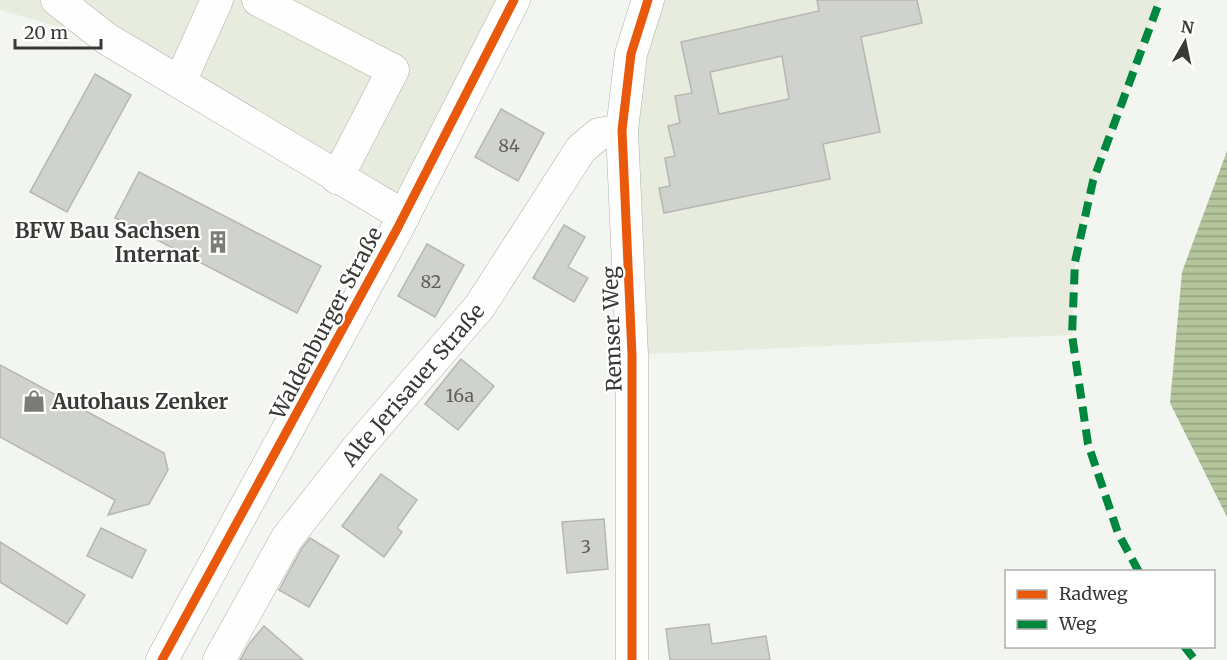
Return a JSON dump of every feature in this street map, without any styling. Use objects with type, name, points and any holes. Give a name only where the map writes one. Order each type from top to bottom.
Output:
[{"type":"street","points":[[57,0],[106,39],[404,216]]},
{"type":"street","points":[[180,82],[217,0]]},
{"type":"street","points":[[258,0],[393,70],[337,178]]},
{"type":"street","name":"Waldenburger Straße","points":[[162,660],[404,216],[514,0]]},
{"type":"street","name":"Remser Weg","points":[[632,660],[632,355],[622,130],[631,54],[648,0]]},
{"type":"street","name":"Alte Jerisauer Straße","points":[[219,660],[287,538],[360,445],[480,306],[580,148],[599,134],[622,130]]},
{"type":"shaded area","points":[[0,0],[514,0],[397,229],[76,32],[0,10]]},
{"type":"shaded area","points":[[648,0],[1160,0],[1093,181],[1075,262],[1072,335],[632,355],[622,130]]},
{"type":"shaded area","points":[[1227,151],[1227,517],[1170,403],[1182,272]]},
{"type":"building","points":[[817,0],[917,0],[922,23],[861,37],[880,132],[823,144],[830,179],[664,213],[659,188],[670,186],[665,158],[675,156],[668,126],[680,123],[675,96],[692,93],[681,42],[819,11]],"holes":[[[782,56],[789,99],[719,114],[710,72]]]},
{"type":"building","name":"BFW Bau Sachsen Internat","points":[[95,74],[131,95],[67,212],[30,192]]},
{"type":"building","points":[[501,109],[544,133],[518,181],[475,157]]},
{"type":"building","name":"BFW Bau Sachsen Internat","points":[[139,172],[321,266],[297,313],[115,218]]},
{"type":"building","points":[[564,225],[585,237],[568,267],[588,278],[574,302],[533,278]]},
{"type":"building","points":[[427,244],[464,265],[435,317],[398,296]]},
{"type":"building","points":[[461,359],[494,386],[458,430],[425,404]]},
{"type":"building","name":"Autohaus Zenker","points":[[0,365],[164,453],[168,470],[149,504],[108,515],[115,500],[0,437]]},
{"type":"building","points":[[381,474],[417,500],[397,528],[402,532],[384,557],[342,526]]},
{"type":"building","points":[[604,519],[608,569],[567,573],[562,522]]},
{"type":"building","points":[[101,528],[146,550],[132,578],[87,556]]},
{"type":"building","points":[[310,538],[339,556],[309,607],[279,590]]},
{"type":"building","points":[[0,542],[85,595],[67,624],[0,582]]},
{"type":"building","points":[[709,624],[712,644],[766,636],[770,660],[670,660],[666,629]]},
{"type":"building","points":[[264,626],[303,660],[240,660],[249,644]]},
{"type":"marked path","points":[[1138,570],[1118,533],[1088,444],[1072,335],[1075,262],[1093,181],[1160,0]]},
{"type":"marked path","points":[[1186,648],[1195,660]]},
{"type":"cycle path","points":[[162,660],[397,229],[514,0]]},
{"type":"cycle path","points":[[632,660],[632,355],[622,130],[631,54],[648,0]]},
{"type":"place","name":"BFW Bau Sachsen Internat","points":[[218,242]]},
{"type":"place","name":"Autohaus Zenker","points":[[34,401]]}]
